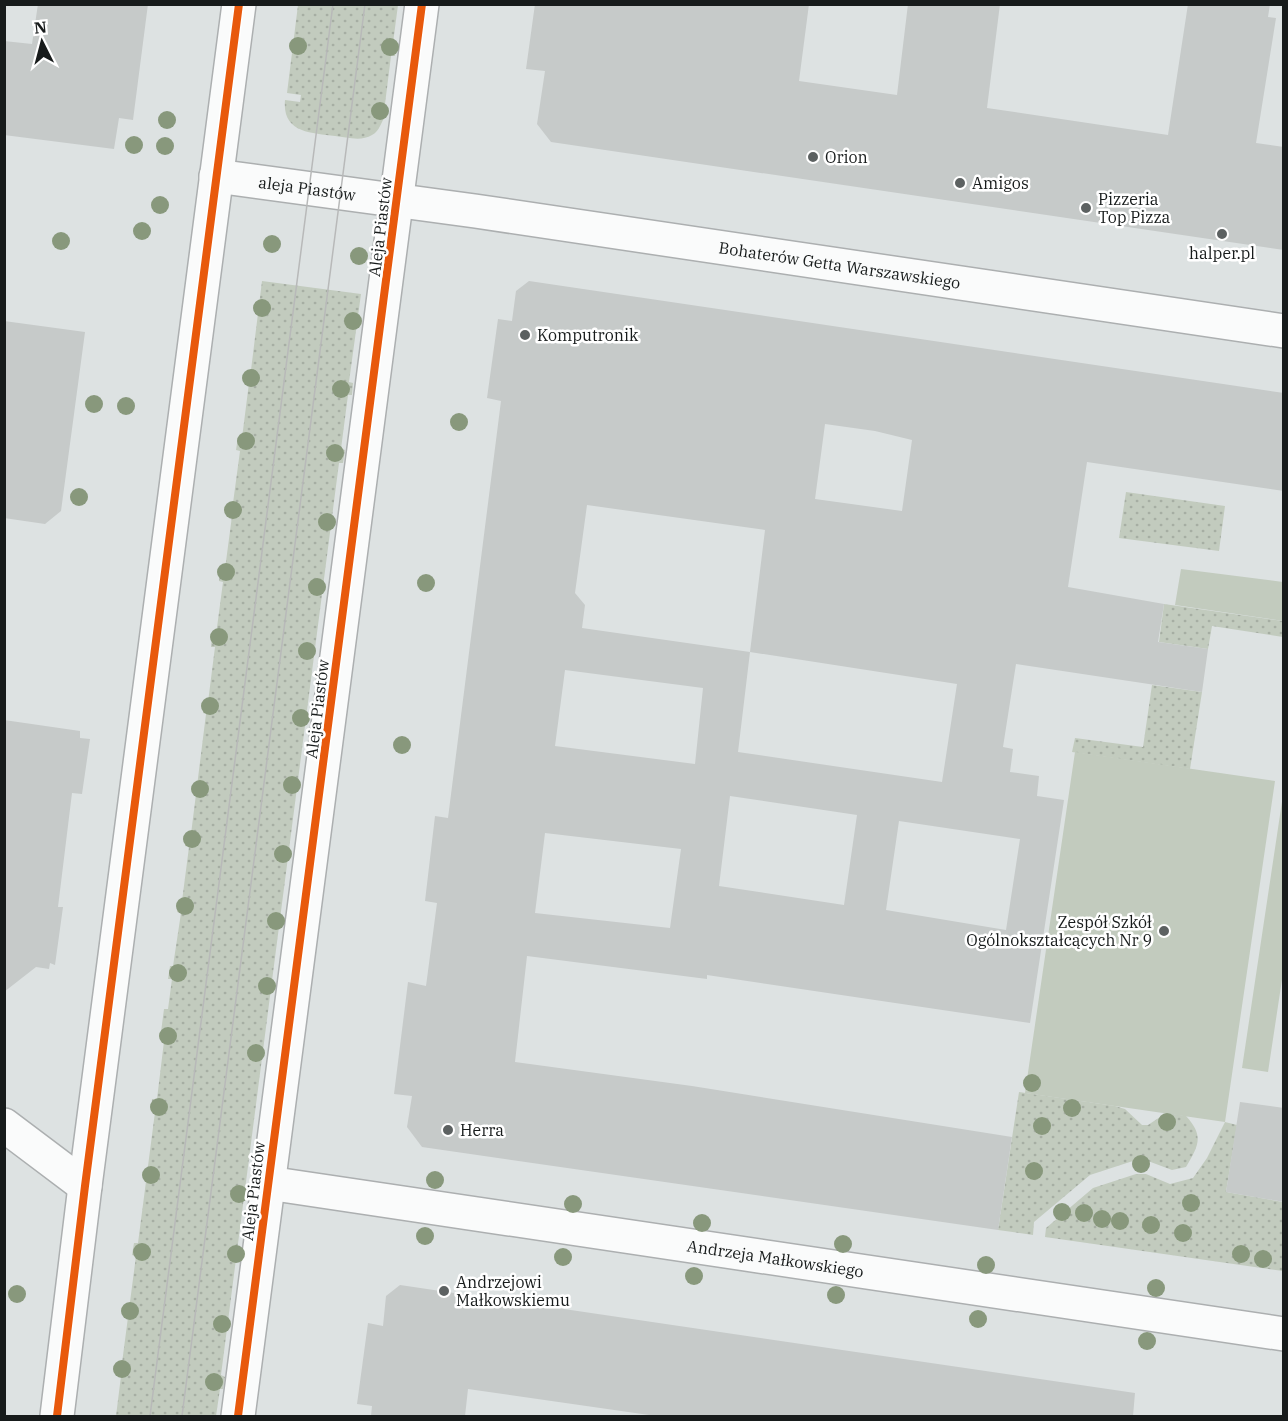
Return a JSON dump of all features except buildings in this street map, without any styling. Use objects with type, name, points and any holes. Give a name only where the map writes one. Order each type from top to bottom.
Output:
[{"type":"street","points":[[57,1416],[238,4]]},
{"type":"street","name":"Aleja Piastów","points":[[238,1416],[422,4]]},
{"type":"street","name":"aleja Piastów","points":[[216,176],[396,200]]},
{"type":"street","name":"Bohaterów Getta Warszawskiego","points":[[396,200],[1284,331]]},
{"type":"street","points":[[4,1125],[85,1186]]},
{"type":"street","name":"Andrzeja Małkowskiego","points":[[268,1183],[1284,1334]]},
{"type":"shaded area","points":[[298,5],[398,5],[393,43],[396,44],[395,56],[391,56],[383,120],[372,135],[358,139],[317,134],[300,129],[288,119],[285,100],[300,102],[301,95],[287,93]]},
{"type":"shaded area","points":[[262,281],[361,294],[349,382],[353,383],[352,395],[348,395],[341,449],[345,450],[343,463],[339,463],[221,1375],[225,1377],[223,1389],[220,1389],[216,1416],[116,1416],[121,1376],[117,1375],[119,1363],[122,1363],[136,1256],[132,1255],[134,1243],[138,1243],[155,1112],[151,1111],[152,1099],[157,1099],[165,1033],[161,1032],[164,1009],[168,1009],[172,979],[168,979],[170,966],[173,966],[181,913],[177,912],[178,900],[182,901],[189,847],[185,846],[186,834],[191,834],[206,714],[203,713],[204,702],[208,702],[215,647],[211,647],[212,635],[216,635],[223,582],[219,581],[221,569],[225,569],[232,516],[228,515],[229,503],[233,503],[240,451],[236,450],[238,437],[242,438],[249,383],[245,382],[247,370],[251,370]]},
{"type":"shaded area","points":[[1126,492],[1225,506],[1219,551],[1119,538]]},
{"type":"shaded area","points":[[1181,569],[1283,582],[1283,621],[1175,605]]},
{"type":"shaded area","points":[[1164,604],[1283,621],[1283,637],[1212,626],[1208,649],[1159,642]]},
{"type":"shaded area","points":[[1152,685],[1202,692],[1190,769],[1072,752],[1075,738],[1143,747]]},
{"type":"shaded area","points":[[1075,752],[1275,781],[1225,1122],[1025,1093]]},
{"type":"shaded area","points":[[1283,795],[1283,973],[1268,1072],[1242,1068]]},
{"type":"shaded area","points":[[1019,1092],[1115,1106],[1125,1109],[1142,1125],[1148,1125],[1166,1113],[1186,1116],[1195,1129],[1198,1141],[1186,1167],[1172,1170],[1148,1161],[1136,1160],[1090,1175],[1034,1222],[1033,1235],[998,1230]]},
{"type":"shaded area","points":[[1225,1122],[1237,1125],[1226,1192],[1283,1202],[1283,1271],[1045,1237],[1046,1228],[1093,1188],[1136,1174],[1146,1174],[1170,1184],[1193,1178],[1207,1158]]},
{"type":"tram line","points":[[150,1416],[333,4]]},
{"type":"tram line","points":[[182,1416],[365,4]]},
{"type":"cycle path","points":[[57,1416],[239,4]]},
{"type":"cycle path","points":[[238,1416],[422,4]]},
{"type":"place","name":"Orion","points":[[813,157]]},
{"type":"place","name":"Amigos","points":[[960,183]]},
{"type":"place","name":"Pizzeria Top Pizza","points":[[1086,208]]},
{"type":"place","name":"halper.pl","points":[[1222,234]]},
{"type":"place","name":"Komputronik","points":[[525,335]]},
{"type":"place","name":"Zespół Szkół Ogólnokształcących Nr 9","points":[[1164,931]]},
{"type":"place","name":"Herra","points":[[448,1130]]},
{"type":"place","name":"Andrzejowi Małkowskiemu","points":[[444,1291]]}]
